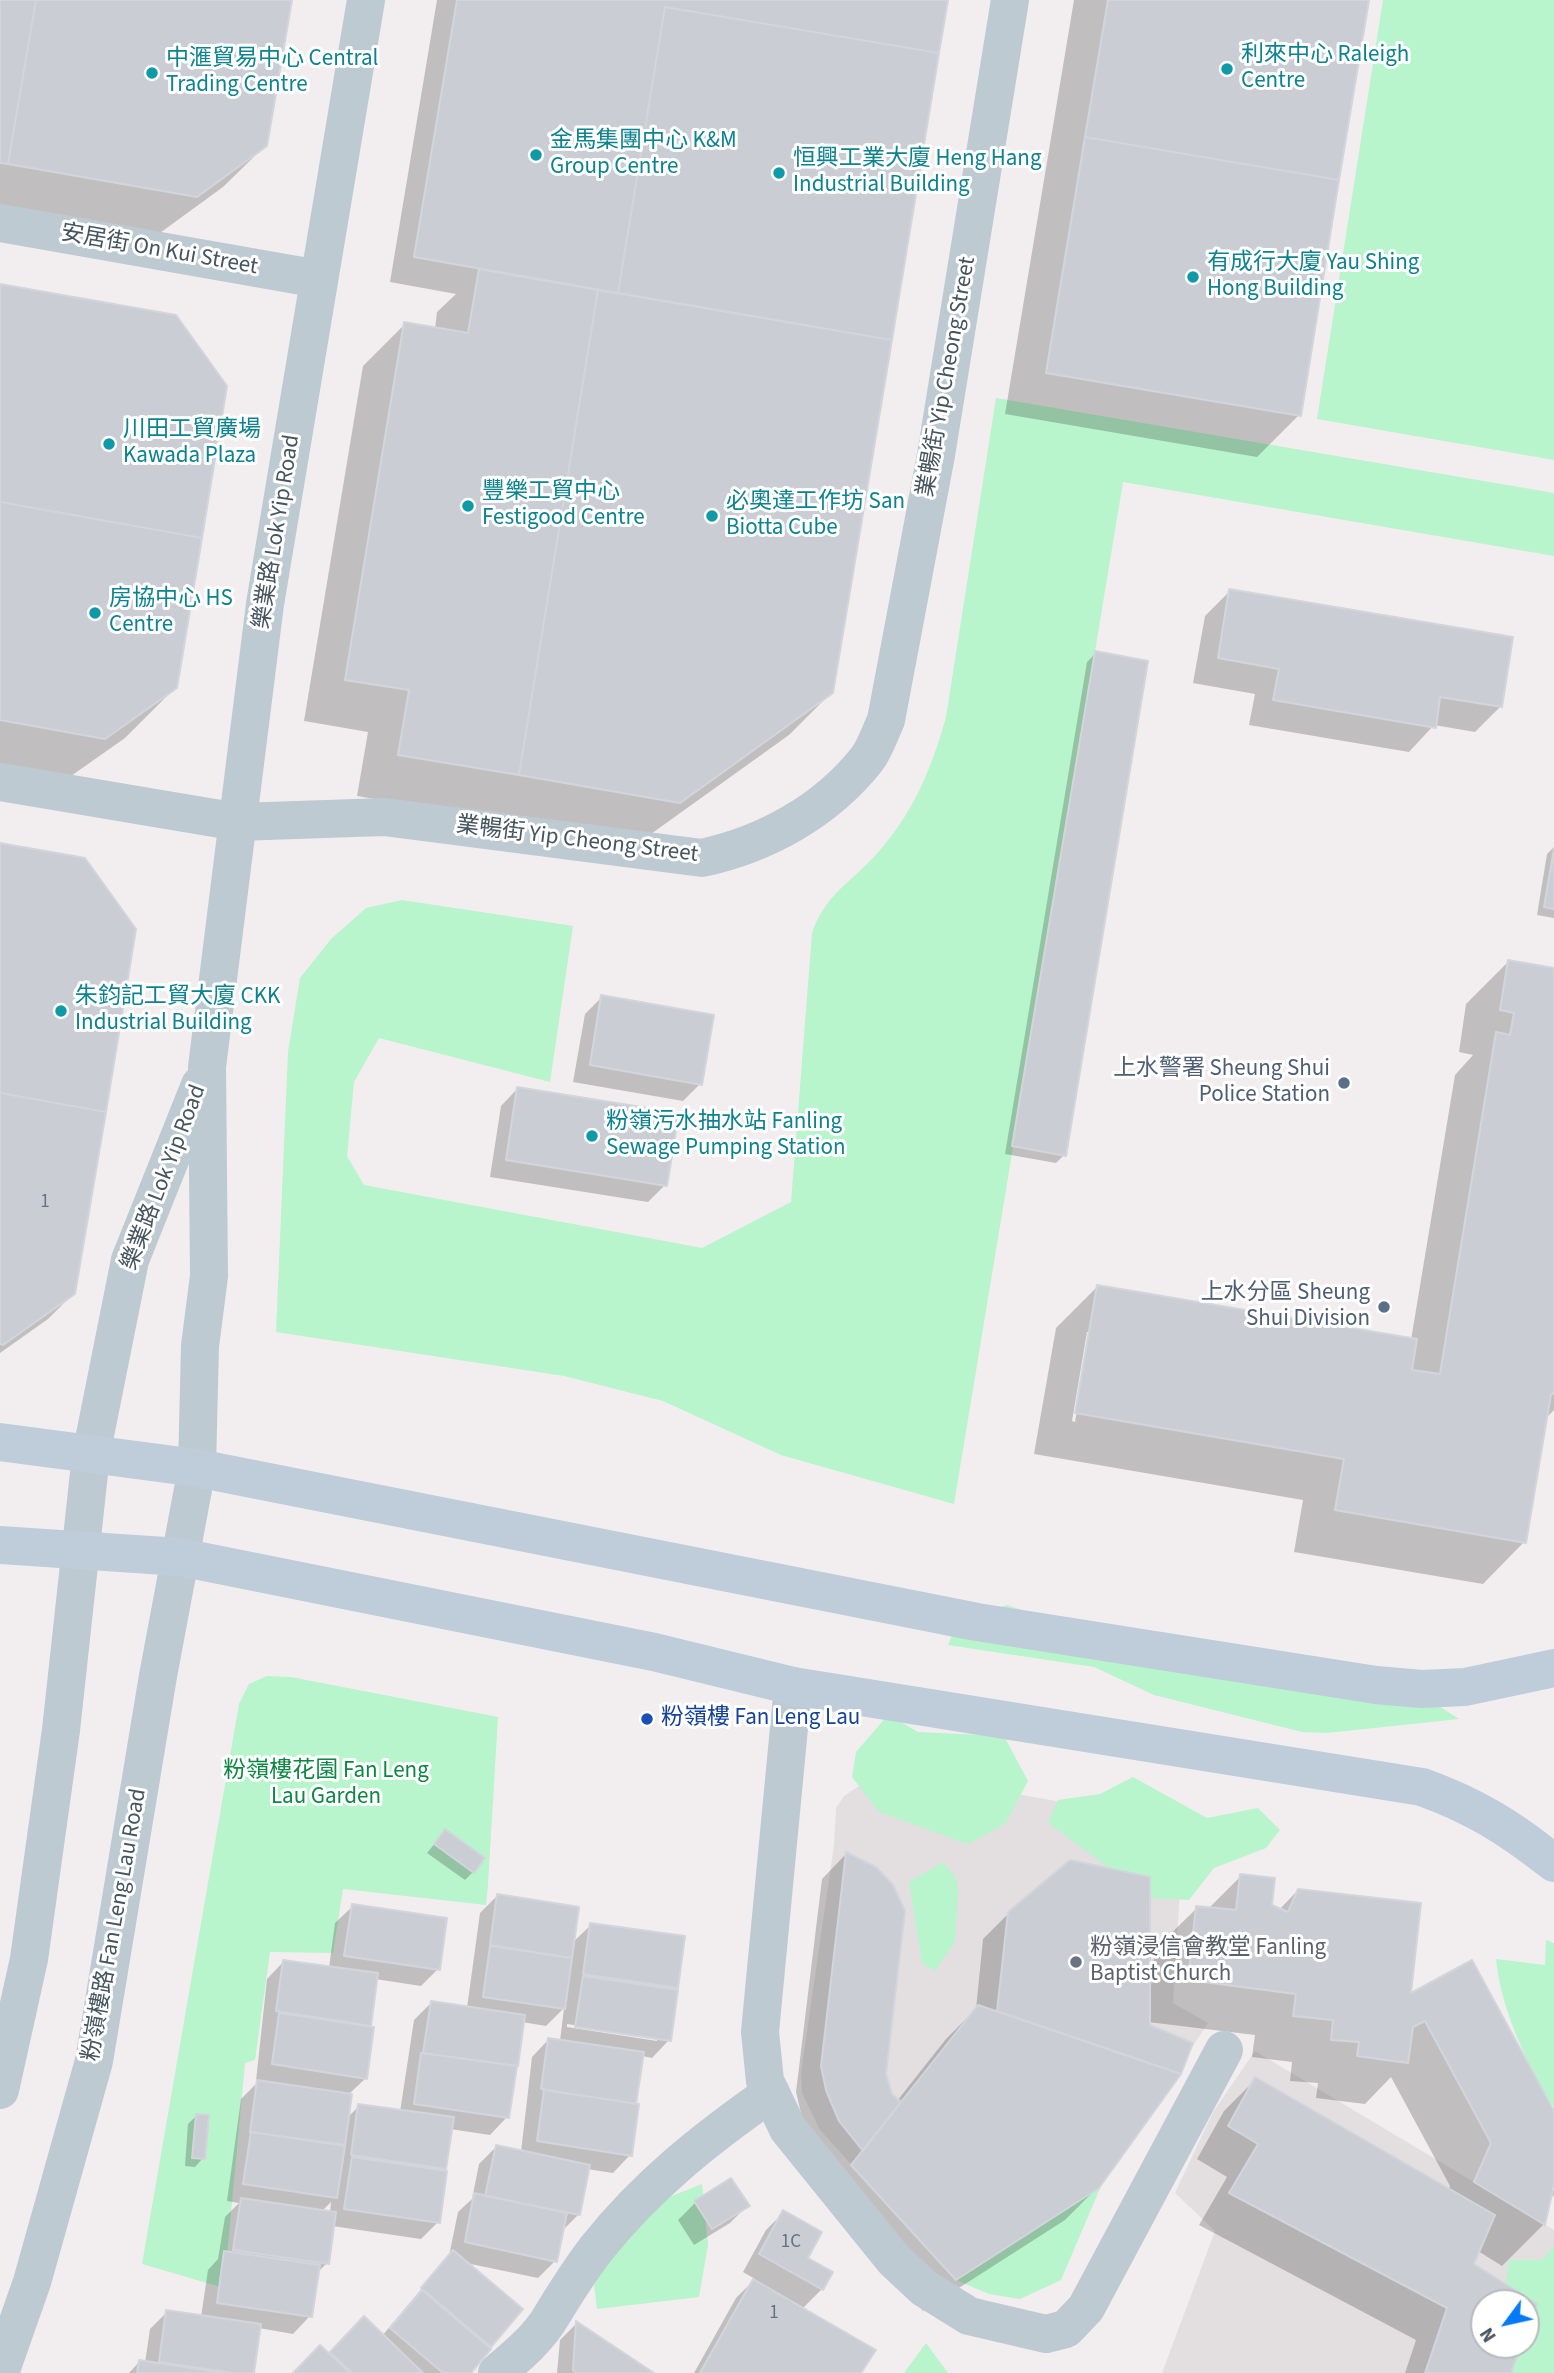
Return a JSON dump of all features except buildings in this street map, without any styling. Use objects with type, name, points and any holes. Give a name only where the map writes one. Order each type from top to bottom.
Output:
[{"type":"main road","points":[[0,1442],[197,1468],[977,1622],[1376,1685],[1422,1689],[1465,1687],[1554,1668]]},
{"type":"main road","points":[[0,1545],[180,1557],[654,1652],[793,1686],[1422,1787],[1466,1802],[1504,1824],[1554,1863]]},
{"type":"street","name":"樂業路 Lok Yip Road","points":[[197,1468],[200,1346],[209,1276],[207,1067],[265,604],[366,0]]},
{"type":"street","name":"業暢街 Yip Cheong Street","points":[[0,782],[239,822],[384,817],[702,858],[737,850],[787,827],[824,803],[869,758],[886,720],[933,468],[1010,0]]},
{"type":"street","name":"安居街 On Kui Street","points":[[0,223],[319,279]]},
{"type":"street","name":"樂業路 Lok Yip Road","points":[[91,1455],[130,1260],[207,1067]]},
{"type":"street","points":[[0,2090],[29,1959],[61,1730],[91,1455]]},
{"type":"street","name":"粉嶺樓路 Fan Leng Lau Road","points":[[0,2373],[32,2282],[94,2061],[197,1468]]},
{"type":"street","points":[[793,1686],[760,2032],[765,2081],[788,2129],[894,2260],[924,2288],[969,2316],[1046,2334],[1066,2329],[1086,2308],[1224,2050]]},
{"type":"street","points":[[522,2366],[552,2316],[560,2297],[597,2248],[646,2191],[683,2157],[771,2094]]},
{"type":"shaded area","points":[[880,1772],[900,1773],[1184,1824],[1173,2003],[1208,2023],[1101,2186],[956,2280],[820,2130],[802,2093],[801,2073],[834,1845],[836,1808],[844,1796]]},
{"type":"shaded area","points":[[1255,2051],[1554,2230],[1554,2373],[1162,2373],[1215,2231],[1175,2193],[1213,2112]]},
{"type":"green space","points":[[1383,0],[1554,0],[1554,460],[1317,419]]},
{"type":"green space","points":[[996,398],[1554,493],[1554,556],[1123,482],[954,1504],[781,1455],[663,1401],[564,1376],[276,1332],[288,1052],[300,978],[331,939],[366,908],[402,900],[573,926],[550,1082],[379,1038],[354,1082],[347,1156],[364,1185],[702,1248],[791,1202],[812,933],[830,900],[872,859],[898,827],[918,793],[934,756],[946,717]]},
{"type":"green space","points":[[1007,1605],[1096,1635],[1394,1677],[1459,1719],[1327,1733],[1302,1732],[1154,1695],[1094,1667],[948,1645],[957,1623]]},
{"type":"green space","name":"粉嶺樓花園 Fan Leng Lau Garden","points":[[267,1676],[291,1677],[498,1717],[488,1884],[486,1905],[343,1889],[333,1953],[270,1952],[255,2060],[245,2063],[224,2288],[142,2264],[239,1704],[249,1684]]},
{"type":"green space","points":[[888,1715],[918,1732],[1004,1736],[1028,1781],[1005,1824],[968,1844],[879,1812],[852,1777],[856,1752]]},
{"type":"green space","points":[[1133,1777],[1207,1818],[1258,1808],[1280,1830],[1266,1848],[1214,1868],[1189,1900],[1150,1898],[1048,1823],[1058,1800],[1100,1794]]},
{"type":"green space","points":[[943,1862],[955,1876],[958,1890],[955,1942],[935,1971],[922,1963],[909,1882]]},
{"type":"green space","points":[[1546,1940],[1554,1943],[1554,2108],[1534,2073],[1509,2017],[1496,1959],[1545,1965]]},
{"type":"green space","points":[[702,2184],[708,2245],[699,2297],[597,2309],[594,2285],[611,2256],[659,2201]]},
{"type":"green space","points":[[1101,2186],[1061,2280],[1020,2299],[989,2294],[956,2280]]},
{"type":"green space","points":[[1554,2246],[1554,2373],[1490,2373],[1493,2359],[1540,2359],[1540,2289],[1505,2289],[1509,2260],[1542,2260]]},
{"type":"green space","points":[[926,2343],[948,2373],[904,2373]]},
{"type":"place","name":"利來中心 Raleigh Centre","points":[[1227,69]]},
{"type":"place","name":"中滙貿易中心 Central Trading Centre","points":[[152,73]]},
{"type":"place","name":"金馬集團中心 K&M Group Centre","points":[[536,155]]},
{"type":"place","name":"恒興工業大廈 Heng Hang Industrial Building","points":[[779,173]]},
{"type":"place","name":"有成行大廈 Yau Shing Hong Building","points":[[1193,277]]},
{"type":"place","name":"川田工貿廣場 Kawada Plaza","points":[[109,444]]},
{"type":"place","name":"豐樂工貿中心 Festigood Centre","points":[[468,506]]},
{"type":"place","name":"必奧達工作坊 San Biotta Cube","points":[[712,516]]},
{"type":"place","name":"房協中心 HS Centre","points":[[95,613]]},
{"type":"place","name":"朱鈞記工貿大廈 CKK Industrial Building","points":[[61,1011]]},
{"type":"place","name":"上水警署 Sheung Shui Police Station","points":[[1344,1083]]},
{"type":"place","name":"粉嶺污水抽水站 Fanling Sewage Pumping Station","points":[[592,1136]]},
{"type":"place","name":"上水分區 Sheung Shui Division","points":[[1384,1307]]},
{"type":"place","name":"粉嶺樓 Fan Leng Lau","points":[[647,1719]]},
{"type":"place","name":"粉嶺浸信會教堂 Fanling Baptist Church","points":[[1076,1962]]}]
